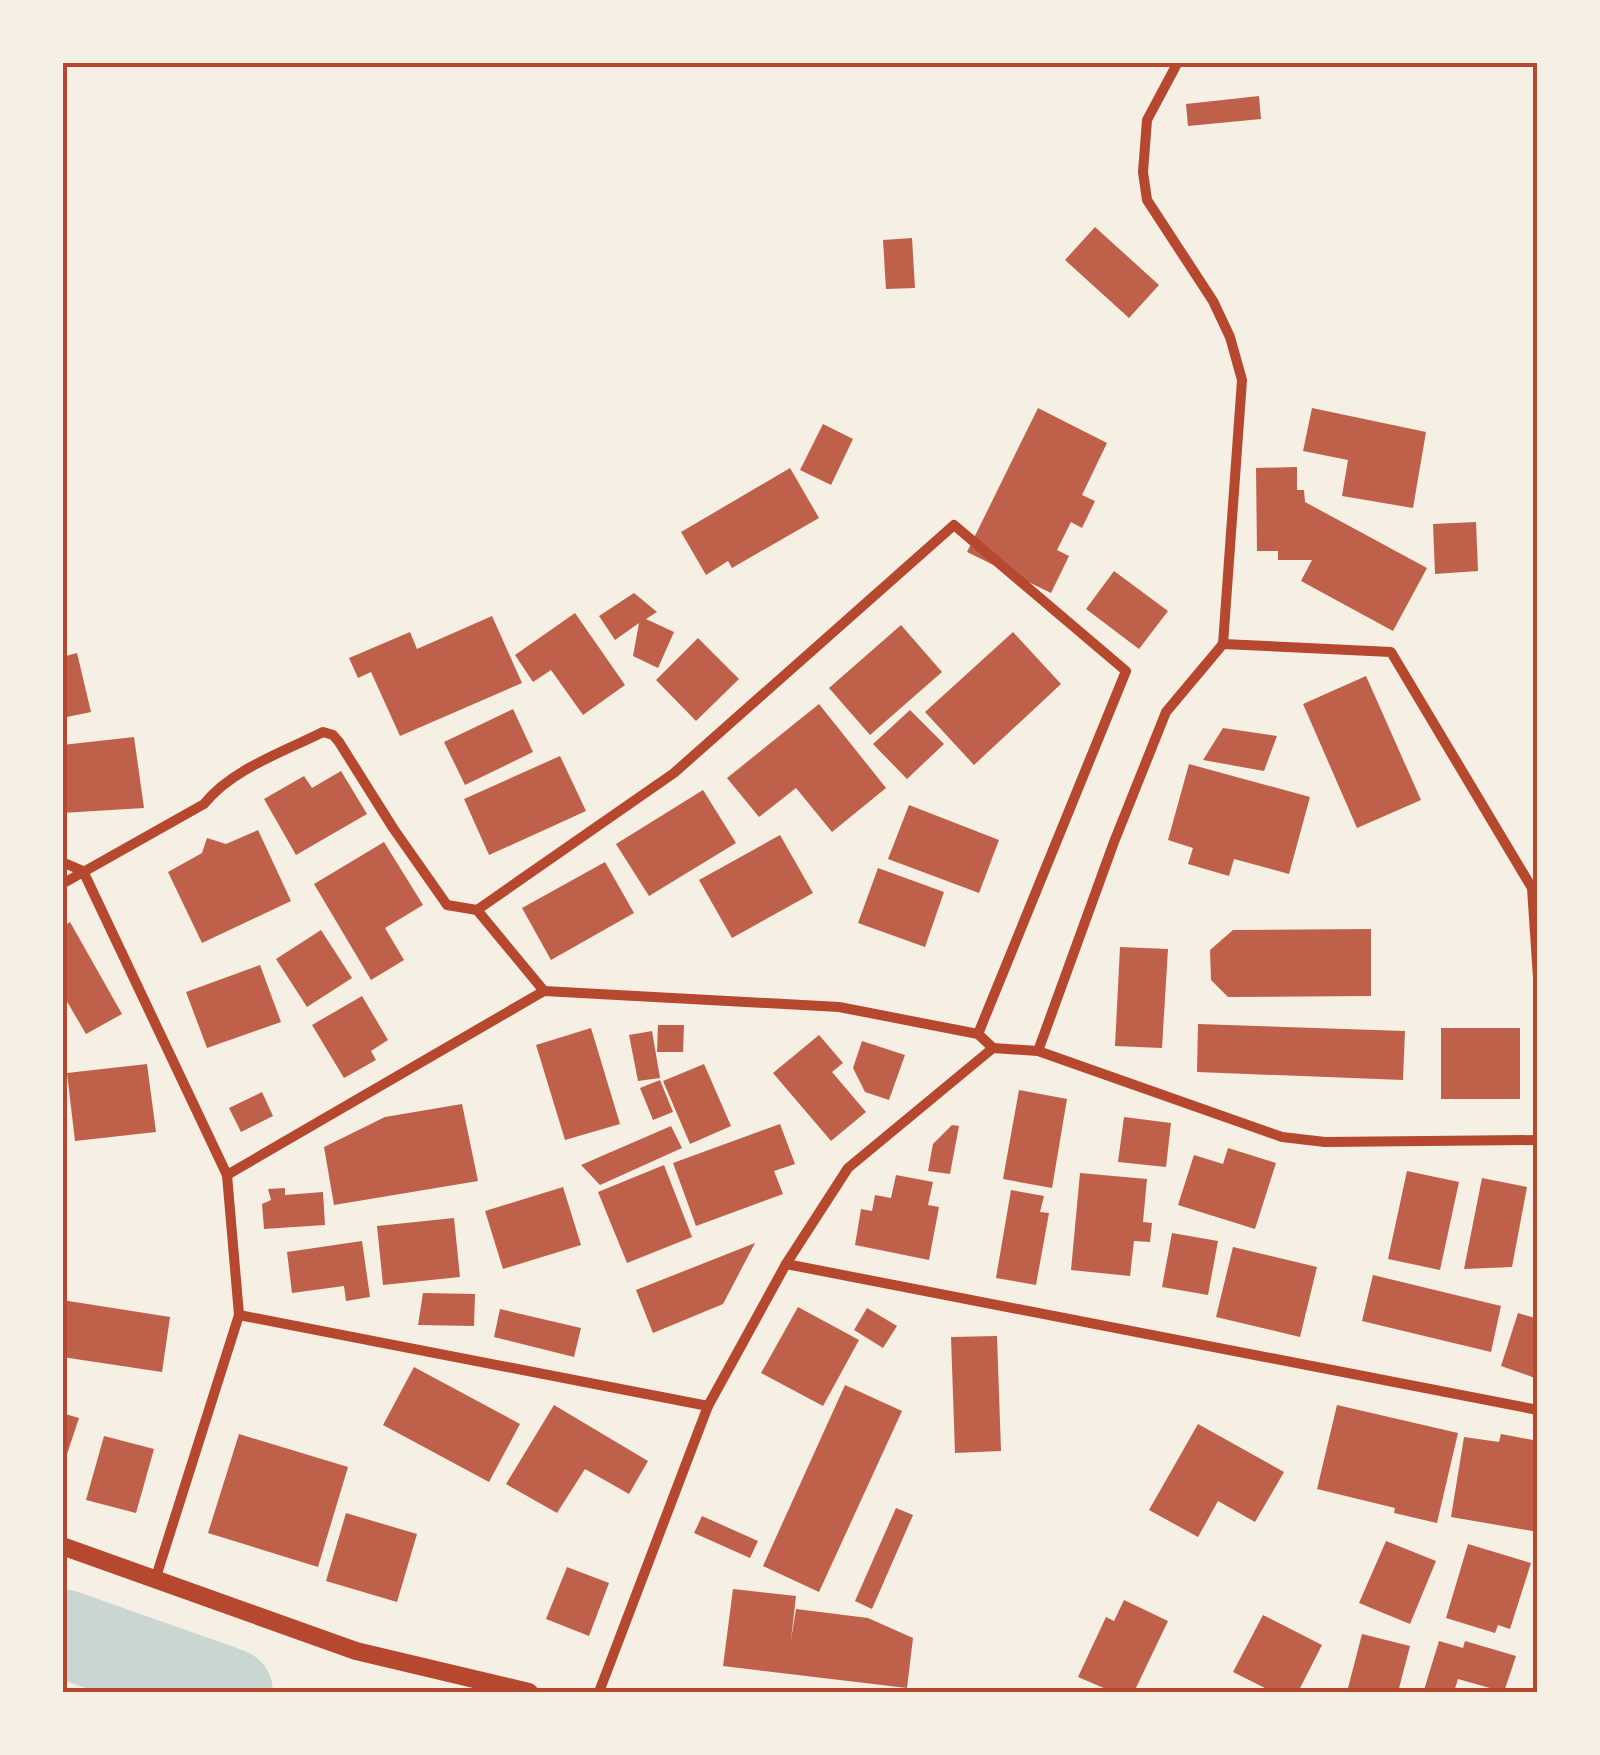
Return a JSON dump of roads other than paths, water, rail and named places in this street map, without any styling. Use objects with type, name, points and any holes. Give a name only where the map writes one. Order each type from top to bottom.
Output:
[{"type":"street","points":[[1038,1051],[1166,712],[1223,644],[1242,380],[1230,337],[1213,301],[1147,200],[1143,172],[1147,120],[1178,62]]},
{"type":"street","points":[[477,910],[674,773],[954,525],[1126,671],[978,1034]]},
{"type":"street","points":[[1223,644],[1390,652],[1532,888],[1538,978]]},
{"type":"street","points":[[62,884],[204,804],[216,789],[323,732],[340,742],[447,905],[477,910],[544,991]]},
{"type":"street","points":[[62,862],[82,871],[227,1175],[239,1315],[155,1580]]},
{"type":"street","points":[[227,1175],[544,991],[839,1007],[978,1034],[993,1048],[1038,1051],[1282,1137],[1325,1142],[1538,1140]]},
{"type":"street","points":[[599,1692],[708,1406],[786,1264],[848,1168],[993,1048]]},
{"type":"street","points":[[786,1264],[1538,1410]]},
{"type":"street","points":[[239,1315],[708,1406]]},
{"type":"street","points":[[62,1546],[356,1651],[529,1692]]},
{"type":"waterway","points":[[62,1633],[229,1692]]}]
